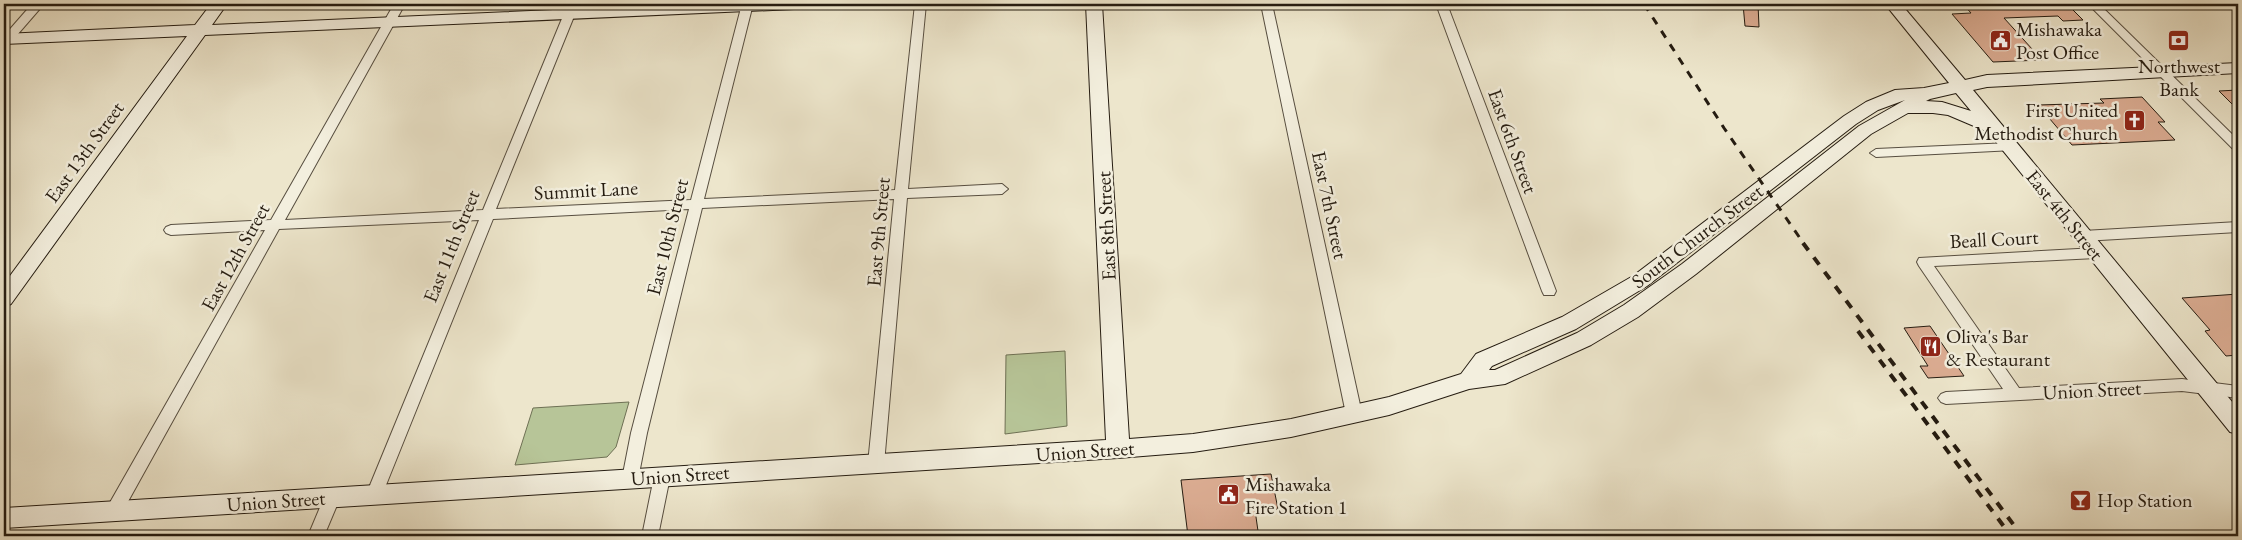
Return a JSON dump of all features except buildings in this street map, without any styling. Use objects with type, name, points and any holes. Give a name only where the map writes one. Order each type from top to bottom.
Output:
[{"type":"main road","name":"East 13th Street","points":[[4,299],[219,4]]},
{"type":"main road","points":[[5,39],[388,22],[571,9],[794,4]]},
{"type":"main road","name":"East 8th Street","points":[[1094,4],[1118,449]]},
{"type":"main road","name":"East 4th Street","points":[[1893,4],[2238,425]]},
{"type":"main road","name":"South Church Street","points":[[1469,380],[1484,360],[1569,323],[1640,281],[1850,120],[1872,106],[1900,94],[1924,94],[1988,81],[2030,77],[2238,68]]},
{"type":"main road","name":"South Church Street","points":[[1354,414],[1435,392],[1469,380],[1498,378],[1584,339],[1631,311],[1689,269],[1865,130],[1885,117],[1914,104],[1924,94]]},
{"type":"main road","points":[[1902,109],[1931,106],[1945,107],[1995,129]]},
{"type":"main road","name":"Union Street","points":[[4,518],[1118,449],[1238,437],[1354,414]]},
{"type":"street","points":[[5,39],[38,4]]},
{"type":"street","name":"East 12th Street","points":[[114,512],[399,4]]},
{"type":"street","name":"East 9th Street","points":[[876,464],[921,4]]},
{"type":"street","name":"East 7th Street","points":[[1266,4],[1354,414]]},
{"type":"street","name":"East 6th Street","points":[[1441,4],[1550,291]]},
{"type":"street","points":[[2093,4],[2238,147]]},
{"type":"street","name":"East 10th Street","points":[[630,479],[639,433],[746,5]]},
{"type":"street","name":"East 11th Street","points":[[374,495],[571,9]]},
{"type":"street","points":[[1876,153],[2010,147]]},
{"type":"street","name":"Summit Lane","points":[[171,230],[1002,188]]},
{"type":"street","points":[[2083,236],[2238,227]]},
{"type":"street","name":"Beall Court","points":[[2015,394],[1924,262],[2096,253]]},
{"type":"street","name":"Union Street","points":[[1946,398],[2182,385],[2238,392]]},
{"type":"street","points":[[650,536],[662,476]]},
{"type":"street","points":[[316,536],[332,498]]},
{"type":"green space","points":[[1065,351],[1067,426],[1005,434],[1006,355]]},
{"type":"green space","points":[[629,402],[616,447],[607,457],[515,465],[533,408]]},
{"type":"railway","points":[[1644,4],[1724,128],[1804,244]]},
{"type":"railway","points":[[1803,243],[2022,536]]},
{"type":"railway","points":[[1858,331],[2011,536]]},
{"type":"place","name":"Northwest Bank","points":[[2179,40]]},
{"type":"place","name":"Mishawaka Post Office","points":[[2000,41]]},
{"type":"place","name":"First United Methodist Church","points":[[2134,121]]},
{"type":"place","name":"Oliva's Bar & Restaurant","points":[[1930,347]]},
{"type":"place","name":"Mishawaka Fire Station 1","points":[[1229,495]]},
{"type":"place","name":"Hop Station","points":[[2081,500]]}]
